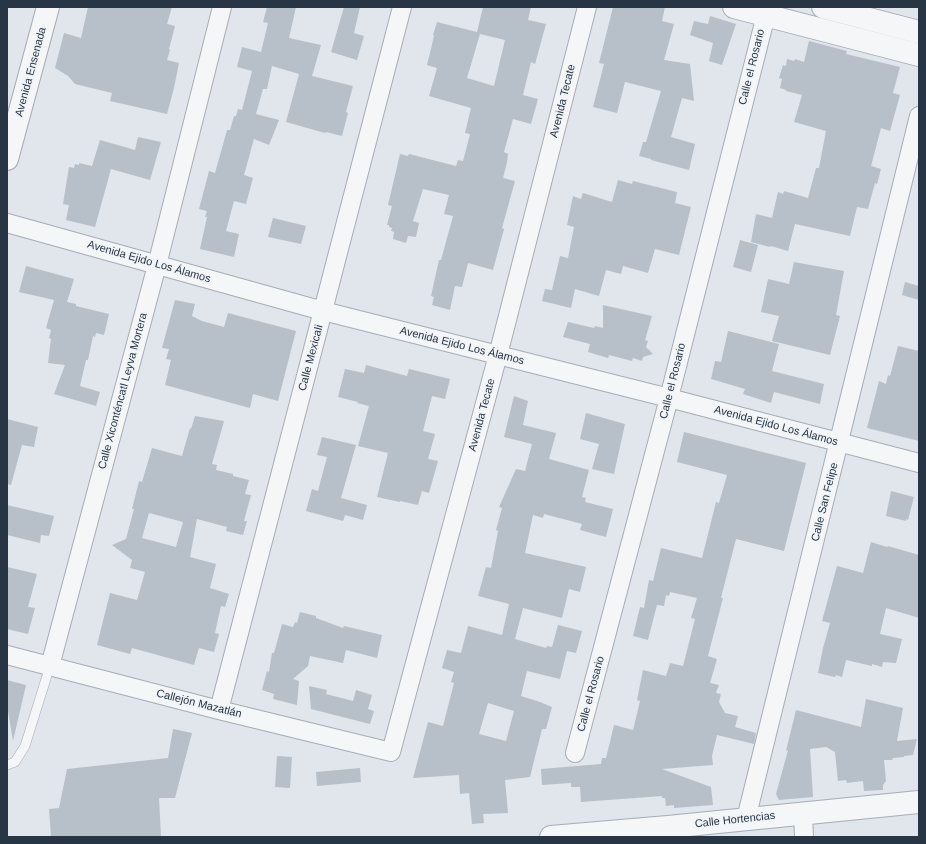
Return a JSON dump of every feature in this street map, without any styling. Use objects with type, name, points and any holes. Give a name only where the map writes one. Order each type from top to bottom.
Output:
[{"type":"street","name":"Avenida Ensenada","points":[[7,159],[48,7]]},
{"type":"street","name":"Calle Xiconténcatl Leyva Mortera","points":[[50,666],[157,265],[222,7]]},
{"type":"street","name":"Calle Mexicali","points":[[219,710],[402,7]]},
{"type":"street","name":"Avenida Tecate","points":[[391,752],[498,355],[587,7]]},
{"type":"street","points":[[734,7],[767,11],[919,55]]},
{"type":"street","points":[[823,7],[919,32]]},
{"type":"street","name":"Calle el Rosario","points":[[575,754],[669,398],[767,11]]},
{"type":"street","name":"Calle San Felipe","points":[[746,819],[919,116]]},
{"type":"street","name":"Avenida Ejido Los Álamos","points":[[7,222],[323,311],[669,398],[919,463]]},
{"type":"street","name":"Callejón Mazatlán","points":[[7,654],[219,710],[391,752]]},
{"type":"street","name":"Calle Hortencias","points":[[552,837],[668,832],[746,819],[919,802]]},
{"type":"street","points":[[802,813],[804,837]]},
{"type":"lane","name":"Calle Xiconténcatl Leyva Mortera","points":[[7,766],[15,762],[25,746],[50,666]]},
{"type":"building","points":[[88,7],[172,7],[167,24],[175,26],[167,60],[179,63],[167,114],[110,101],[112,93],[75,84],[68,76],[55,68],[64,33],[81,38]]},
{"type":"building","points":[[267,7],[296,7],[289,38],[321,45],[312,76],[353,86],[346,112],[348,113],[342,136],[325,133],[286,122],[299,74],[272,66],[267,89],[263,89],[256,114],[279,120],[269,145],[254,139],[244,175],[253,178],[246,204],[234,201],[226,231],[239,234],[234,257],[200,249],[207,211],[199,209],[209,171],[215,173],[227,130],[230,130],[234,116],[236,116],[238,109],[242,110],[252,71],[237,67],[242,47],[261,52],[268,23],[263,22]]},
{"type":"building","points":[[344,7],[360,7],[354,33],[364,36],[357,60],[331,52]]},
{"type":"building","points":[[483,7],[531,7],[528,20],[546,24],[535,64],[531,62],[523,95],[538,99],[531,124],[513,119],[504,152],[508,154],[503,178],[515,181],[502,228],[504,229],[493,270],[468,263],[462,287],[455,286],[450,310],[432,305],[434,297],[431,296],[439,260],[441,260],[453,216],[444,214],[449,195],[423,189],[413,221],[419,223],[416,237],[408,236],[406,243],[393,239],[394,232],[391,231],[392,228],[389,227],[389,225],[387,225],[392,206],[388,205],[400,154],[408,156],[409,154],[456,166],[458,160],[463,161],[470,134],[465,133],[471,108],[429,96],[437,68],[427,65],[437,22],[477,32]],"holes":[[[480,34],[505,40],[494,86],[467,78]]]},
{"type":"building","points":[[613,7],[665,7],[662,21],[674,24],[664,60],[690,64],[694,101],[682,98],[671,137],[695,144],[689,170],[639,156],[643,142],[646,142],[661,91],[625,82],[617,113],[593,107],[604,64],[599,63]]},
{"type":"building","points":[[710,16],[736,24],[722,65],[709,61],[713,43],[690,35],[694,21],[708,24]]},
{"type":"building","points":[[809,41],[847,51],[846,54],[900,67],[893,93],[900,95],[890,131],[881,128],[871,166],[881,169],[877,184],[875,183],[868,209],[857,207],[850,236],[795,224],[788,251],[751,242],[756,214],[772,218],[778,192],[783,194],[784,191],[808,198],[816,168],[819,168],[826,131],[794,122],[802,95],[780,88],[782,79],[779,78],[783,65],[786,66],[787,59],[794,61],[795,59],[804,62]]},
{"type":"building","points":[[138,137],[161,142],[150,180],[111,169],[95,227],[66,220],[69,205],[63,204],[69,167],[74,168],[75,164],[79,165],[79,163],[92,166],[100,140],[135,150]]},
{"type":"building","points":[[618,180],[632,184],[633,181],[677,192],[675,203],[691,207],[679,255],[655,249],[648,273],[623,266],[621,274],[606,270],[599,296],[575,289],[571,308],[542,301],[545,289],[552,290],[560,256],[568,258],[574,227],[567,225],[573,196],[581,199],[583,193],[612,202]]},
{"type":"building","points":[[273,218],[306,226],[301,244],[268,237]]},
{"type":"building","points":[[740,240],[758,245],[751,272],[733,267]]},
{"type":"building","points":[[794,262],[844,271],[836,315],[840,316],[830,355],[772,341],[779,316],[761,312],[768,279],[789,284]]},
{"type":"building","points":[[26,266],[74,279],[67,302],[76,304],[76,306],[109,314],[104,335],[96,333],[95,337],[93,336],[88,360],[86,360],[80,386],[100,392],[96,406],[54,394],[65,365],[48,363],[51,339],[49,338],[51,330],[46,328],[54,300],[19,292]]},
{"type":"building","points":[[905,282],[919,286],[919,300],[902,295]]},
{"type":"building","points":[[175,300],[195,304],[192,316],[202,321],[224,327],[228,313],[296,331],[278,401],[253,394],[250,408],[165,385],[171,360],[166,359],[169,349],[162,348]]},
{"type":"building","points":[[603,305],[652,316],[645,340],[648,341],[646,347],[653,354],[643,357],[642,361],[633,358],[632,361],[609,355],[608,358],[588,352],[590,344],[563,337],[568,322],[594,328],[595,326],[603,328]]},
{"type":"building","points":[[728,331],[779,344],[772,371],[824,384],[820,404],[774,392],[771,403],[743,394],[745,389],[711,379],[715,361],[721,362]]},
{"type":"building","points":[[898,346],[919,351],[919,441],[867,428],[879,381],[886,384],[888,375],[890,376]]},
{"type":"building","points":[[366,365],[407,376],[409,369],[450,379],[445,399],[432,396],[423,431],[435,434],[428,459],[438,461],[429,493],[422,491],[418,505],[377,497],[388,453],[358,446],[369,406],[338,397],[345,369],[364,373]]},
{"type":"building","points":[[514,396],[528,401],[523,425],[556,433],[549,459],[589,470],[582,497],[586,498],[585,502],[613,509],[606,537],[580,530],[582,524],[544,514],[543,518],[533,515],[525,553],[586,567],[580,592],[569,589],[562,618],[523,608],[515,639],[546,648],[547,646],[552,647],[558,625],[582,631],[576,653],[567,651],[560,679],[527,671],[521,696],[552,707],[546,729],[542,729],[530,777],[505,780],[508,813],[483,814],[484,823],[472,824],[469,793],[460,794],[459,775],[413,778],[428,722],[443,726],[454,683],[451,682],[454,672],[442,668],[447,650],[461,653],[468,626],[502,635],[509,604],[478,596],[486,567],[491,568],[498,531],[496,530],[502,508],[499,507],[516,469],[525,471],[532,444],[504,437]],"holes":[[[488,703],[514,711],[506,741],[479,734]]]},
{"type":"building","points":[[586,413],[625,424],[614,474],[592,469],[599,444],[580,439]]},
{"type":"building","points":[[195,416],[224,421],[212,464],[217,465],[216,470],[249,480],[245,494],[251,495],[244,521],[247,521],[243,535],[226,531],[227,527],[197,519],[190,557],[216,564],[210,588],[229,594],[225,607],[221,606],[215,633],[219,634],[214,652],[199,648],[194,665],[132,648],[130,654],[97,645],[110,593],[137,600],[145,572],[130,568],[132,560],[112,545],[126,539],[134,509],[132,509],[139,481],[142,482],[152,448],[182,456],[190,428],[191,429]],"holes":[[[149,513],[183,522],[176,547],[142,538]]]},
{"type":"building","points":[[7,419],[38,427],[34,447],[22,445],[11,485],[7,484]]},
{"type":"building","points":[[684,432],[806,463],[784,551],[736,539],[708,656],[717,659],[710,683],[719,685],[716,693],[721,694],[719,702],[725,713],[738,716],[735,727],[756,733],[754,744],[717,735],[712,756],[713,765],[662,769],[711,787],[713,805],[674,808],[674,805],[666,806],[665,798],[662,798],[662,796],[581,802],[580,787],[571,787],[571,783],[542,785],[541,769],[601,764],[602,758],[606,758],[614,725],[633,730],[640,701],[637,700],[643,670],[666,676],[670,663],[683,666],[695,619],[691,618],[697,598],[670,592],[669,596],[666,595],[664,606],[657,605],[648,640],[633,636],[640,607],[644,608],[649,580],[653,581],[661,548],[702,558],[716,502],[719,503],[727,475],[677,462]]},
{"type":"building","points":[[322,437],[356,445],[341,498],[367,505],[363,520],[345,515],[343,521],[306,511],[312,489],[318,491],[327,457],[317,455]]},
{"type":"building","points":[[891,491],[914,497],[908,520],[906,519],[906,521],[886,516]]},
{"type":"building","points":[[7,505],[54,516],[49,536],[41,535],[40,543],[7,535]]},
{"type":"building","points":[[871,542],[919,555],[919,618],[886,608],[880,634],[902,639],[896,663],[883,662],[882,667],[846,660],[842,677],[818,673],[830,623],[822,621],[837,566],[863,573]]},
{"type":"building","points":[[7,567],[37,574],[28,607],[35,608],[28,634],[7,629]]},
{"type":"building","points":[[300,612],[316,616],[316,618],[343,628],[344,626],[382,635],[377,658],[346,650],[343,663],[310,656],[308,666],[293,679],[299,681],[297,705],[273,699],[274,694],[262,690],[267,671],[269,672],[272,653],[274,653],[282,624],[293,627],[295,622],[297,623]]},
{"type":"building","points":[[7,680],[26,685],[13,741],[7,705]]},
{"type":"building","points":[[309,686],[327,690],[326,694],[353,701],[356,690],[372,695],[368,709],[374,711],[370,724],[311,709]]},
{"type":"building","points":[[866,699],[903,708],[897,741],[917,739],[913,755],[893,758],[892,760],[884,760],[886,781],[883,785],[883,790],[864,791],[863,781],[847,783],[846,780],[838,781],[835,752],[826,747],[810,749],[813,797],[779,800],[776,794],[788,750],[786,751],[796,710],[861,727]]},
{"type":"building","points":[[173,729],[192,733],[175,798],[159,798],[161,837],[51,837],[49,809],[59,808],[67,769],[168,758]]},
{"type":"building","points":[[277,756],[292,757],[290,788],[275,787]]},
{"type":"building","points":[[360,768],[361,782],[317,786],[316,772]]}]
